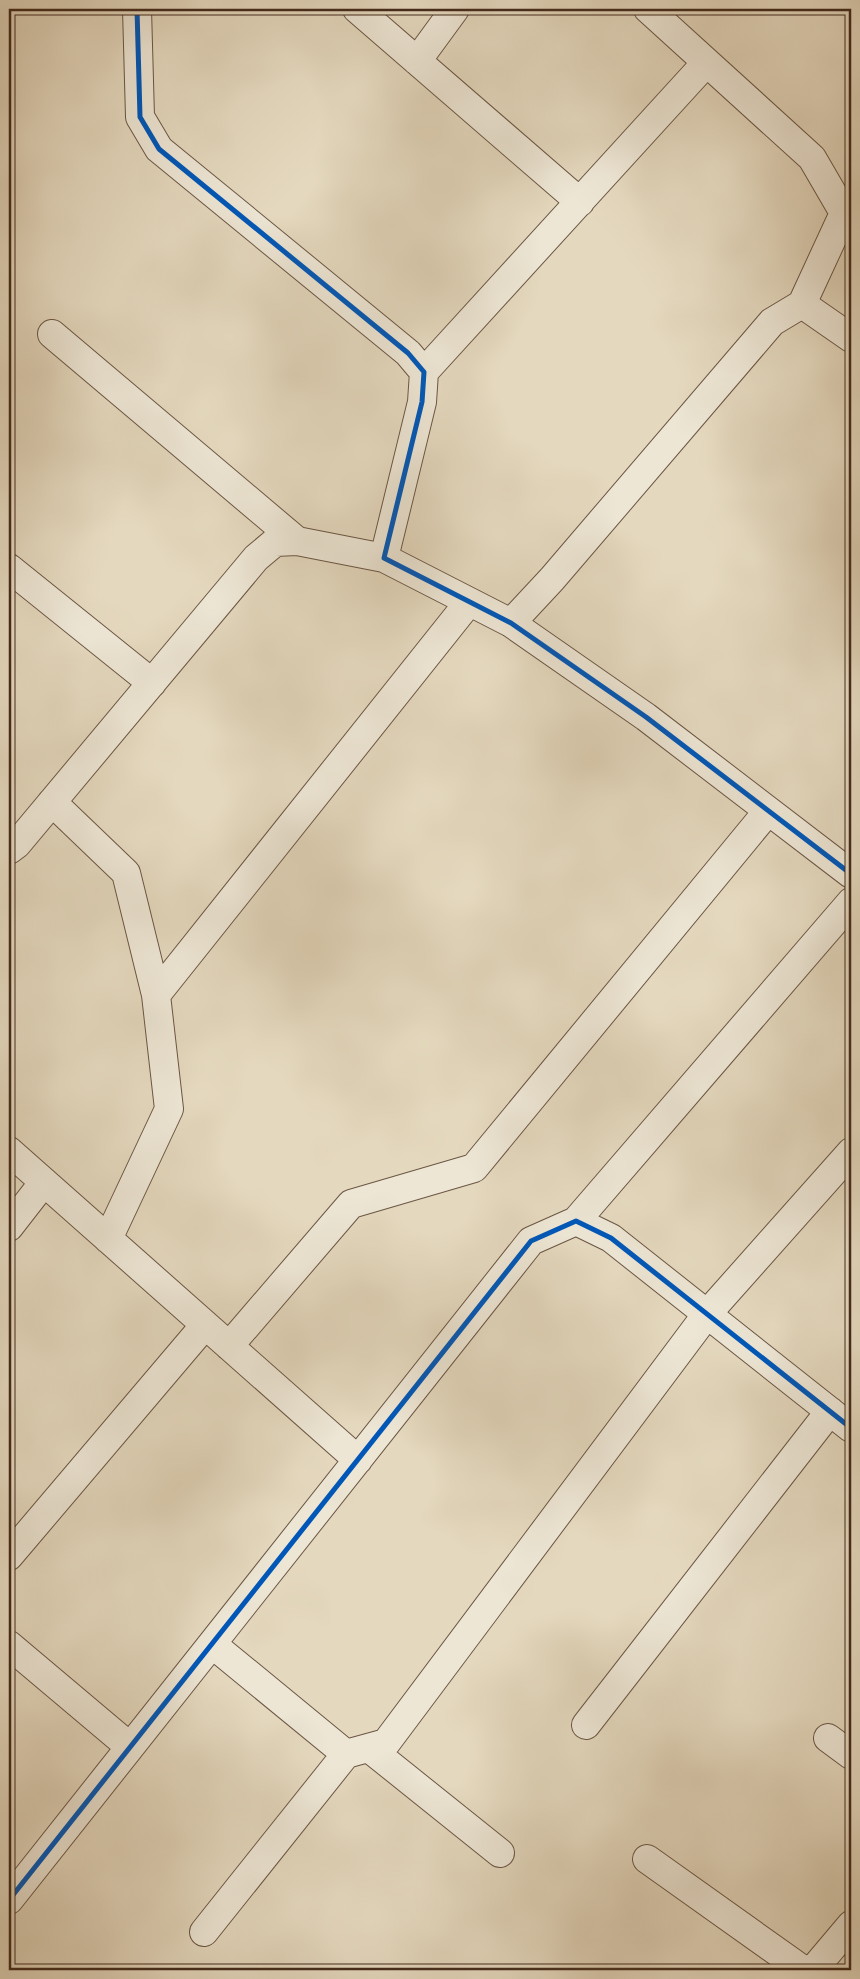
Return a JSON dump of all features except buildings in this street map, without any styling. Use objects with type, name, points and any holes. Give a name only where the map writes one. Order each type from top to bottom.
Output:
[{"type":"street","points":[[137,9],[140,117],[159,149],[408,353],[424,372]]},
{"type":"street","points":[[357,9],[580,202]]},
{"type":"street","points":[[417,61],[455,9]]},
{"type":"street","points":[[511,623],[559,572],[772,322],[802,304],[844,212],[812,158],[648,9]]},
{"type":"street","points":[[384,558],[422,402],[424,372],[706,63]]},
{"type":"street","points":[[802,304],[851,338]]},
{"type":"street","points":[[52,334],[298,541]]},
{"type":"street","points":[[9,850],[17,844],[256,558],[274,542],[298,541],[384,558],[511,623],[646,717],[851,874]]},
{"type":"street","points":[[9,568],[152,683]]},
{"type":"street","points":[[156,995],[469,602]]},
{"type":"street","points":[[52,802],[126,873],[156,995],[169,1109],[108,1239]]},
{"type":"street","points":[[229,1346],[351,1204],[474,1168],[768,811]]},
{"type":"street","points":[[9,1900],[531,1241],[576,1221],[851,902]]},
{"type":"street","points":[[9,1151],[358,1460]]},
{"type":"street","points":[[204,1932],[357,1751],[386,1743],[707,1314],[851,1152]]},
{"type":"street","points":[[9,1227],[44,1182]]},
{"type":"street","points":[[576,1221],[612,1238],[851,1428]]},
{"type":"street","points":[[9,1556],[205,1325]]},
{"type":"street","points":[[586,1725],[830,1411]]},
{"type":"street","points":[[212,1644],[500,1853]]},
{"type":"street","points":[[9,1645],[130,1748]]},
{"type":"street","points":[[828,1738],[851,1755]]},
{"type":"street","points":[[646,1859],[803,1970]]},
{"type":"street","points":[[813,1970],[851,1925]]},
{"type":"cycle path","points":[[137,9],[140,117],[159,149],[408,353],[424,372],[422,402],[384,558],[511,623],[646,717],[851,874]]},
{"type":"cycle path","points":[[9,1900],[531,1241],[576,1221],[611,1238],[851,1428]]}]
